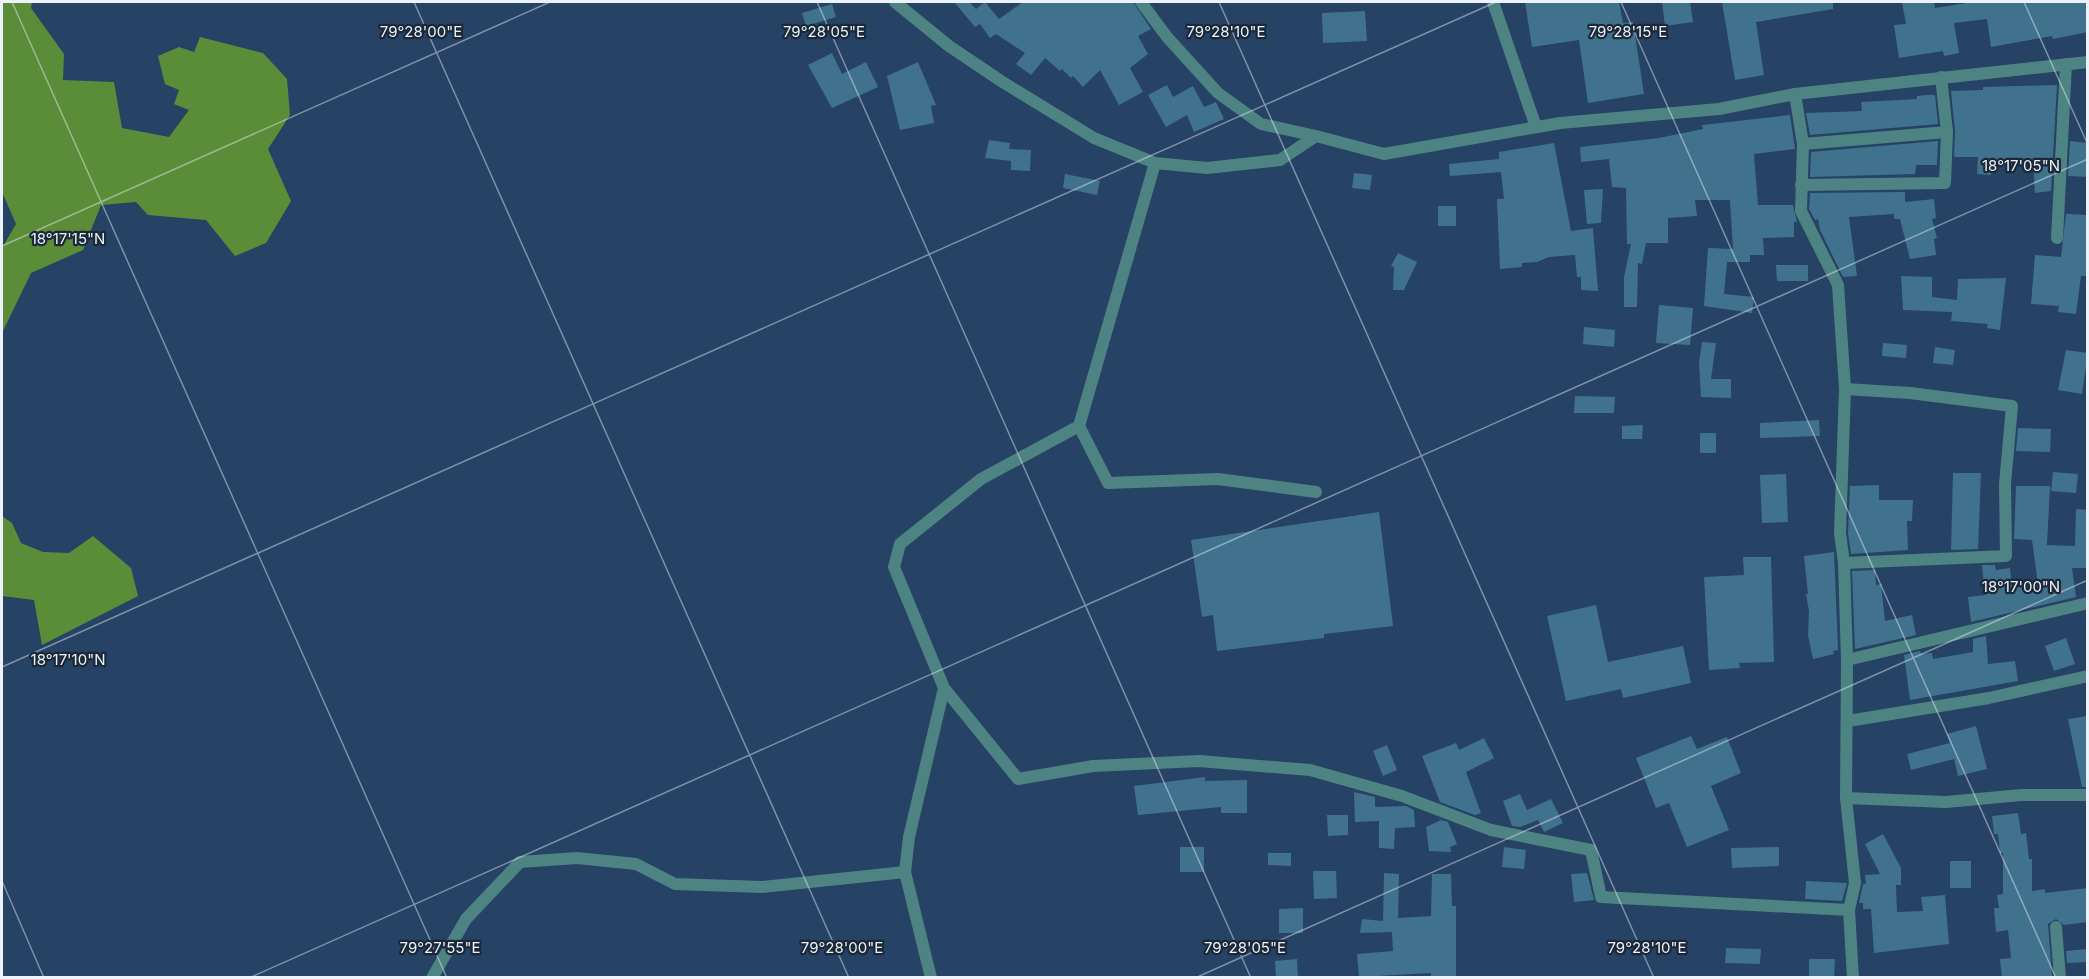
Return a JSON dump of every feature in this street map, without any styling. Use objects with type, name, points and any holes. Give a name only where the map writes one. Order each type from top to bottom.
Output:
[{"type":"street","points":[[1141,2],[1167,37],[1218,93],[1261,124],[1384,154],[1536,127],[1719,109],[1795,94],[2088,62]]},
{"type":"street","points":[[1493,2],[1536,127]]},
{"type":"street","points":[[904,4],[949,46],[1001,81],[1094,138],[1155,163],[1207,168],[1280,160],[1316,136]]},
{"type":"street","points":[[2057,238],[2066,64]]},
{"type":"street","points":[[1801,185],[1945,183],[1947,132],[1941,77]]},
{"type":"street","points":[[1795,94],[1803,144],[1801,210],[1838,285],[1845,389],[1840,532],[1844,563],[1847,660],[1846,798],[1855,883],[1849,910],[1853,978]]},
{"type":"street","points":[[1803,144],[1947,132]]},
{"type":"street","points":[[1155,163],[1079,426],[1108,483],[1218,479],[1316,492]]},
{"type":"street","points":[[1844,563],[2006,556],[2005,484],[2012,406],[1910,393],[1845,389]]},
{"type":"street","points":[[1079,426],[981,479],[900,544],[894,567],[944,688],[1018,779],[1093,766],[1199,761],[1310,770],[1402,796],[1491,830],[1591,850],[1601,897],[1849,910]]},
{"type":"street","points":[[1847,660],[2088,603]]},
{"type":"street","points":[[1848,721],[1989,698],[2088,676]]},
{"type":"street","points":[[931,978],[905,872],[909,837],[944,688]]},
{"type":"street","points":[[1846,798],[1946,802],[2021,795],[2088,795]]},
{"type":"street","points":[[432,978],[466,919],[520,862],[577,858],[636,864],[675,884],[762,887],[905,872]]},
{"type":"street","points":[[2056,927],[2060,978]]},
{"type":"shaded area","points":[[2,2],[32,2],[31,8],[64,54],[63,80],[114,82],[122,128],[169,137],[189,110],[174,104],[179,90],[165,84],[158,56],[179,47],[194,52],[200,37],[263,53],[287,79],[290,115],[268,149],[291,201],[266,243],[235,256],[206,220],[148,215],[136,202],[101,205],[83,250],[31,273],[2,333],[2,248],[16,224],[2,192]]},
{"type":"shaded area","points":[[2,516],[12,523],[21,543],[43,552],[69,553],[93,536],[131,568],[138,596],[42,645],[34,600],[2,596]]},
{"type":"building","points":[[954,2],[969,2],[976,9],[985,2],[999,19],[1023,2],[1133,2],[1151,29],[1138,36],[1148,54],[1130,68],[1143,92],[1119,105],[1100,70],[1083,87],[1073,76],[1071,78],[1062,69],[1060,71],[1045,58],[1031,75],[1016,64],[1025,53],[996,34],[990,38],[980,24],[975,27]]},
{"type":"building","points":[[1525,2],[1619,2],[1623,23],[1633,22],[1644,94],[1588,103],[1579,40],[1532,47]]},
{"type":"building","points":[[1662,2],[1690,2],[1693,22],[1665,26]]},
{"type":"building","points":[[1722,2],[1833,2],[1833,9],[1756,22],[1764,75],[1735,80]]},
{"type":"building","points":[[1902,2],[1934,2],[1935,8],[1973,2],[2088,2],[2088,32],[1991,47],[1987,19],[1954,23],[1959,53],[1944,56],[1943,51],[1899,58],[1894,25],[1906,24]]},
{"type":"building","points":[[832,4],[836,17],[806,26],[802,13]]},
{"type":"building","points":[[1365,11],[1367,41],[1323,43],[1322,13]]},
{"type":"building","points":[[832,53],[842,74],[866,62],[878,87],[832,108],[808,65]]},
{"type":"building","points":[[918,62],[936,105],[931,106],[934,123],[900,130],[887,76]]},
{"type":"building","points":[[1167,85],[1173,97],[1193,86],[1204,107],[1216,102],[1224,119],[1194,132],[1187,115],[1166,127],[1148,95]]},
{"type":"building","points":[[2057,85],[2051,191],[2035,193],[2033,164],[1991,167],[1991,175],[1977,174],[1978,157],[1954,157],[1955,131],[1951,91],[1983,90],[1983,87]]},
{"type":"building","points":[[1935,95],[1938,124],[1810,135],[1806,113],[1862,111],[1861,102],[1917,99],[1917,96]]},
{"type":"building","points":[[1790,115],[1795,149],[1754,154],[1758,205],[1793,205],[1797,222],[1794,222],[1794,237],[1763,238],[1764,255],[1750,255],[1750,262],[1727,262],[1724,294],[1754,297],[1752,313],[1704,306],[1708,248],[1733,249],[1730,200],[1695,200],[1697,216],[1668,218],[1668,243],[1646,243],[1642,264],[1638,263],[1637,307],[1624,307],[1624,277],[1631,244],[1627,244],[1626,188],[1612,187],[1609,159],[1581,162],[1580,147],[1659,138],[1703,129],[1702,125]]},
{"type":"building","points":[[989,140],[1010,143],[1009,149],[1031,150],[1030,171],[1011,170],[1011,161],[985,158]]},
{"type":"building","points":[[1938,141],[1937,165],[1916,165],[1915,174],[1810,177],[1811,152]]},
{"type":"building","points":[[2070,141],[2088,143],[2088,177],[2068,176]]},
{"type":"building","points":[[1554,143],[1571,231],[1593,228],[1598,291],[1581,290],[1581,277],[1577,277],[1575,255],[1549,257],[1537,262],[1522,263],[1522,267],[1500,269],[1497,199],[1504,199],[1501,172],[1450,176],[1449,164],[1499,159],[1499,152]]},
{"type":"building","points":[[1354,173],[1372,175],[1370,190],[1352,188]]},
{"type":"building","points":[[1065,174],[1100,181],[1097,195],[1063,188]]},
{"type":"building","points":[[1603,189],[1601,223],[1587,224],[1584,190]]},
{"type":"building","points":[[1905,192],[1905,202],[1934,199],[1936,218],[1932,219],[1937,238],[1934,239],[1936,255],[1910,259],[1900,219],[1894,219],[1894,214],[1849,217],[1857,276],[1843,277],[1820,230],[1818,219],[1815,220],[1809,209],[1810,193]]},
{"type":"building","points":[[1438,206],[1456,206],[1456,226],[1438,226]]},
{"type":"building","points":[[2066,214],[2088,215],[2088,276],[2081,276],[2076,314],[2058,312],[2059,306],[2031,304],[2035,255],[2061,257]]},
{"type":"building","points":[[1398,253],[1417,262],[1404,290],[1393,290],[1394,267],[1391,266]]},
{"type":"building","points":[[1776,265],[1808,265],[1808,281],[1777,281]]},
{"type":"building","points":[[1901,276],[1932,277],[1932,297],[1957,300],[1958,279],[2006,278],[2000,330],[1987,328],[1988,324],[1951,321],[1952,312],[1903,310]]},
{"type":"building","points":[[1659,305],[1693,308],[1690,345],[1656,343]]},
{"type":"building","points":[[1584,327],[1615,330],[1614,347],[1583,344]]},
{"type":"building","points":[[1702,342],[1716,343],[1711,379],[1731,379],[1731,398],[1701,397],[1699,362]]},
{"type":"building","points":[[1883,343],[1907,345],[1906,358],[1882,356]]},
{"type":"building","points":[[1935,347],[1955,350],[1953,365],[1933,363]]},
{"type":"building","points":[[2066,350],[2088,353],[2082,394],[2058,390]]},
{"type":"building","points":[[1575,396],[1615,397],[1614,413],[1574,413]]},
{"type":"building","points":[[1819,420],[1820,436],[1760,438],[1760,423]]},
{"type":"building","points":[[1643,425],[1642,439],[1622,439],[1622,426]]},
{"type":"building","points":[[2018,428],[2051,429],[2050,452],[2016,451]]},
{"type":"building","points":[[1700,433],[1716,433],[1716,453],[1700,453]]},
{"type":"building","points":[[2053,472],[2078,474],[2076,493],[2051,491]]},
{"type":"building","points":[[1953,473],[1981,473],[1978,549],[1951,550]]},
{"type":"building","points":[[1786,474],[1788,522],[1762,523],[1760,475]]},
{"type":"building","points":[[1879,485],[1879,500],[1913,500],[1912,521],[1907,521],[1908,550],[1851,554],[1848,533],[1850,486]]},
{"type":"building","points":[[2016,486],[2050,486],[2047,545],[2075,546],[2076,509],[2088,510],[2088,568],[2072,568],[2076,597],[1971,622],[1968,597],[1985,595],[1982,565],[1995,565],[1996,570],[2010,568],[2012,588],[2038,584],[2032,540],[2014,539]]},
{"type":"building","points":[[1379,512],[1393,626],[1324,634],[1324,638],[1217,651],[1213,615],[1202,617],[1191,540]]},
{"type":"building","points":[[1834,552],[1838,650],[1833,651],[1834,654],[1813,659],[1808,636],[1809,611],[1804,556]]},
{"type":"building","points":[[1743,557],[1771,557],[1774,662],[1739,663],[1740,668],[1709,670],[1704,577],[1744,575]]},
{"type":"building","points":[[1875,570],[1876,585],[1881,584],[1885,621],[1912,615],[1916,635],[1855,649],[1852,571]]},
{"type":"building","points":[[1596,605],[1608,662],[1683,646],[1691,683],[1623,698],[1621,689],[1566,701],[1547,616]]},
{"type":"building","points":[[1986,636],[1988,664],[2015,661],[2018,681],[1910,700],[1904,655],[1920,651],[1921,654],[1932,653],[1933,659],[1973,652],[1973,639]]},
{"type":"building","points":[[2066,638],[2075,664],[2054,671],[2045,646]]},
{"type":"building","points":[[2088,716],[2088,787],[2082,787],[2068,719]]},
{"type":"building","points":[[1976,726],[1987,769],[1958,776],[1954,759],[1911,770],[1907,754],[1950,743],[1947,734]]},
{"type":"building","points":[[1691,736],[1697,749],[1727,737],[1741,773],[1711,786],[1729,830],[1687,847],[1669,803],[1656,808],[1636,758]]},
{"type":"building","points":[[1484,738],[1494,758],[1466,772],[1481,813],[1475,815],[1440,802],[1422,756],[1456,743],[1459,750]]},
{"type":"building","points":[[1387,745],[1397,770],[1383,776],[1373,751]]},
{"type":"building","points":[[1205,777],[1205,781],[1247,780],[1247,813],[1221,813],[1221,807],[1138,815],[1134,786]]},
{"type":"building","points":[[1354,792],[1375,797],[1375,807],[1406,806],[1414,810],[1415,827],[1395,828],[1394,849],[1379,848],[1379,821],[1355,822]]},
{"type":"building","points":[[1520,794],[1527,810],[1551,799],[1563,823],[1544,832],[1538,820],[1520,827],[1512,826],[1503,801]]},
{"type":"building","points":[[2018,813],[2021,834],[2026,833],[2029,859],[2032,859],[2032,891],[2045,889],[2045,893],[2088,888],[2088,922],[2064,925],[2056,919],[2048,924],[2052,976],[2002,978],[2000,959],[2011,958],[2008,930],[1996,932],[1994,908],[1999,908],[1997,895],[2003,894],[2003,853],[2000,853],[1998,834],[1994,834],[1992,816]]},
{"type":"building","points":[[1327,815],[1348,815],[1348,835],[1328,836]]},
{"type":"building","points":[[1441,820],[1448,822],[1457,844],[1450,847],[1451,852],[1429,851],[1426,827]]},
{"type":"building","points":[[1883,834],[1901,868],[1901,885],[1896,885],[1897,912],[1923,911],[1921,897],[1945,895],[1949,944],[1874,953],[1871,909],[1863,909],[1863,903],[1859,903],[1863,884],[1866,884],[1865,875],[1880,874],[1865,844]]},
{"type":"building","points":[[1180,847],[1204,847],[1204,872],[1180,872]]},
{"type":"building","points":[[1504,847],[1526,850],[1524,869],[1502,867]]},
{"type":"building","points":[[1779,847],[1779,866],[1732,868],[1731,848]]},
{"type":"building","points":[[1268,853],[1291,853],[1291,866],[1268,865]]},
{"type":"building","points":[[1950,861],[1971,861],[1971,888],[1950,888]]},
{"type":"building","points":[[1313,871],[1336,871],[1337,898],[1314,899]]},
{"type":"building","points":[[1384,873],[1399,874],[1398,918],[1431,916],[1432,874],[1451,874],[1452,906],[1456,906],[1456,978],[1431,978],[1431,973],[1359,977],[1357,954],[1393,951],[1392,932],[1360,933],[1362,919],[1383,921]]},
{"type":"building","points":[[1587,873],[1594,900],[1574,902],[1571,874]]},
{"type":"building","points":[[1806,881],[1847,883],[1842,901],[1805,899]]},
{"type":"building","points":[[1303,908],[1303,933],[1279,933],[1279,909]]},
{"type":"building","points":[[1726,948],[1761,949],[1760,964],[1725,963]]},
{"type":"building","points":[[2088,949],[2088,962],[2067,963],[2066,951]]},
{"type":"building","points":[[1297,959],[1298,978],[1276,978],[1275,961]]},
{"type":"building","points":[[1809,959],[1835,959],[1834,978],[1809,978]]}]
